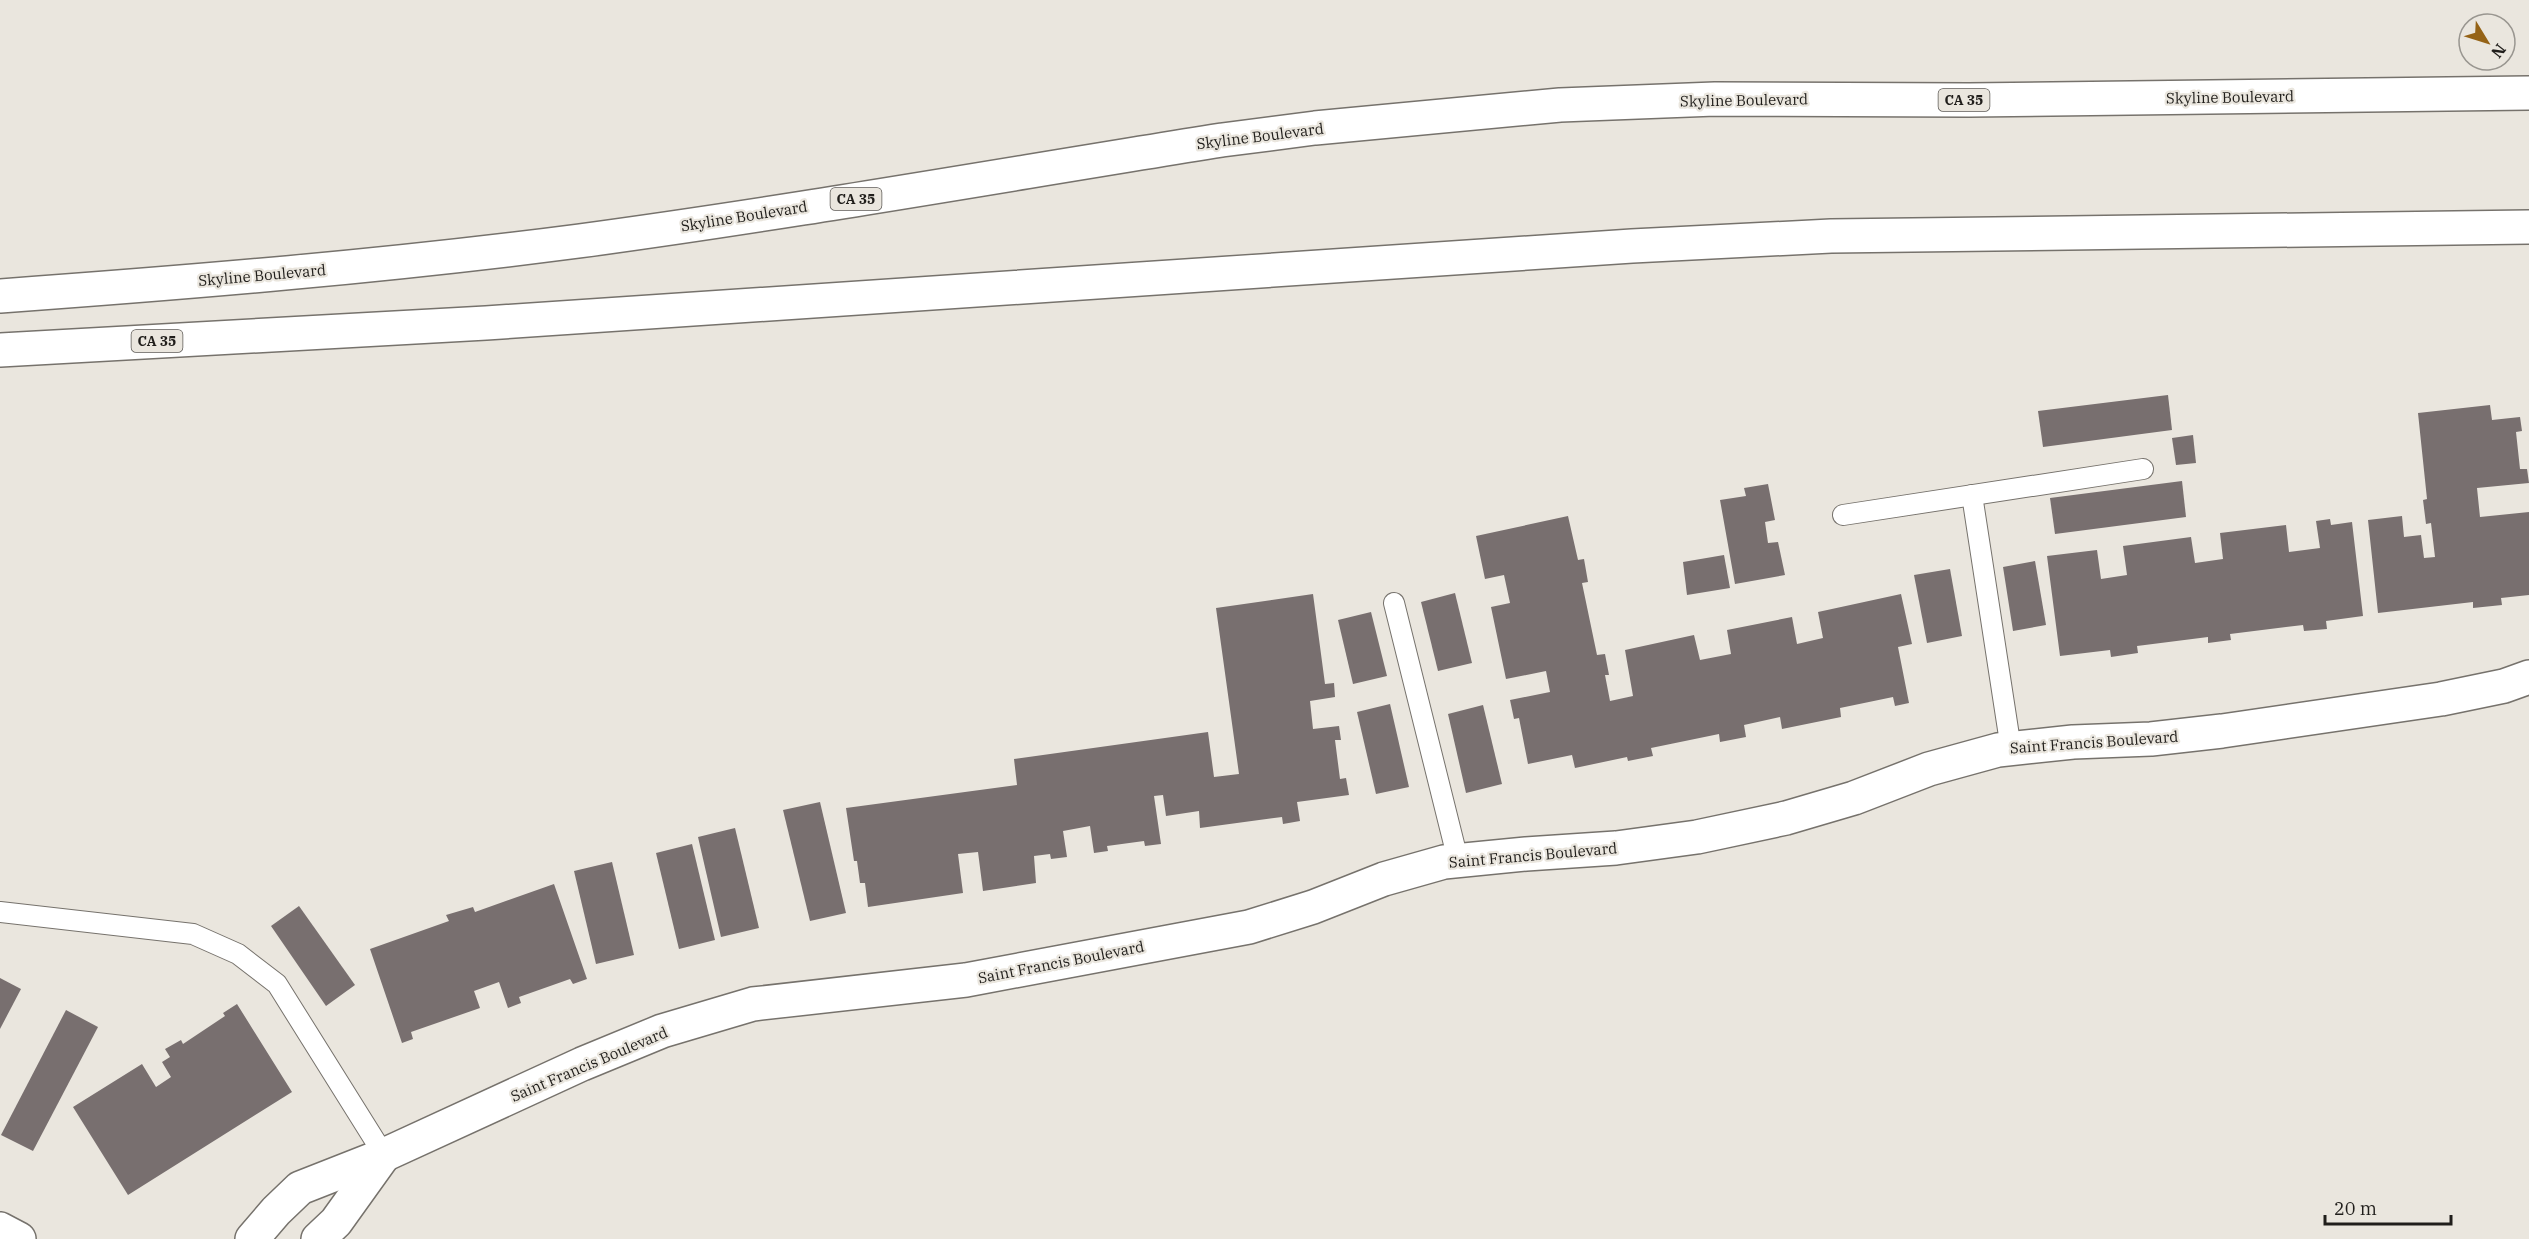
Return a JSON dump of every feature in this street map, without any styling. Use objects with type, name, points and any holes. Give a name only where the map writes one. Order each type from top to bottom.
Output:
[{"type":"main road","name":"Skyline Boulevard","points":[[0,296],[310,270],[579,241],[1222,140],[1315,128],[1560,105],[1715,99],[1969,100],[2529,93]]},
{"type":"main road","name":"CA 35","points":[[0,350],[486,323],[1644,245],[1831,236],[2529,227]]},
{"type":"main road","name":"Saint Francis Boulevard","points":[[252,1239],[300,1188],[384,1155],[582,1064],[652,1035],[753,1004],[966,980],[1249,927],[1313,907],[1384,879],[1444,862],[1616,848],[1697,837],[1786,818],[1854,798],[1929,769],[2011,749],[2073,742],[2151,739],[2222,731],[2441,699],[2504,686],[2529,677]]},
{"type":"main road","name":"Saint Francis Boulevard","points":[[318,1239],[336,1222],[384,1155]]},
{"type":"main road","points":[[0,1229],[19,1239]]},
{"type":"lane","points":[[1843,515],[2143,469]]},
{"type":"lane","points":[[1972,495],[2011,749]]},
{"type":"lane","points":[[1394,603],[1458,860]]},
{"type":"lane","points":[[0,912],[193,934],[238,954],[277,984],[384,1155]]},
{"type":"building","points":[[2168,395],[2172,430],[2043,447],[2038,411]]},
{"type":"building","points":[[2490,405],[2492,420],[2520,417],[2522,431],[2516,432],[2520,469],[2527,469],[2529,483],[2477,488],[2480,517],[2529,512],[2529,595],[2501,598],[2502,605],[2473,608],[2473,602],[2378,613],[2368,520],[2402,516],[2404,537],[2421,535],[2424,558],[2435,557],[2431,523],[2426,524],[2423,500],[2427,499],[2418,413]]},
{"type":"building","points":[[2193,435],[2196,463],[2176,465],[2172,438]]},
{"type":"building","points":[[2182,481],[2186,517],[2055,534],[2050,498]]},
{"type":"building","points":[[1768,484],[1775,520],[1765,522],[1768,543],[1778,542],[1785,575],[1735,584],[1720,500],[1746,496],[1744,488]]},
{"type":"building","points":[[1568,516],[1578,560],[1584,559],[1588,582],[1582,583],[1597,655],[1605,654],[1609,675],[1605,675],[1610,701],[1633,696],[1625,650],[1694,635],[1700,660],[1731,654],[1727,630],[1792,617],[1797,644],[1823,638],[1818,612],[1901,594],[1912,644],[1898,647],[1909,703],[1895,706],[1893,697],[1840,708],[1841,717],[1782,729],[1780,717],[1744,725],[1746,737],[1720,742],[1719,734],[1651,748],[1653,756],[1628,761],[1627,757],[1575,768],[1572,755],[1528,764],[1519,718],[1514,719],[1510,700],[1550,692],[1546,671],[1506,679],[1491,607],[1510,603],[1504,575],[1485,579],[1476,536]]},
{"type":"building","points":[[2330,519],[2331,525],[2352,522],[2363,616],[2326,621],[2327,629],[2304,631],[2303,625],[2230,634],[2231,640],[2208,643],[2208,637],[2137,646],[2138,653],[2111,657],[2110,650],[2060,656],[2047,556],[2097,550],[2101,579],[2127,575],[2123,546],[2191,537],[2195,563],[2223,559],[2220,533],[2286,525],[2289,552],[2320,548],[2316,521]]},
{"type":"building","points":[[1724,555],[1730,588],[1687,595],[1683,562]]},
{"type":"building","points":[[2035,561],[2046,625],[2013,631],[2003,567]]},
{"type":"building","points":[[1950,569],[1962,636],[1927,643],[1914,575]]},
{"type":"building","points":[[1455,593],[1472,663],[1438,671],[1421,602]]},
{"type":"building","points":[[1313,594],[1325,684],[1334,683],[1335,697],[1310,701],[1313,729],[1339,726],[1341,740],[1335,740],[1340,779],[1346,778],[1349,795],[1297,802],[1300,821],[1283,824],[1282,817],[1200,828],[1199,811],[1166,816],[1163,795],[1154,796],[1161,844],[1145,846],[1144,841],[1107,846],[1108,851],[1094,853],[1090,826],[1063,831],[1067,857],[1051,859],[1050,854],[1034,856],[1036,883],[983,891],[978,852],[958,854],[963,893],[868,907],[865,883],[860,883],[857,861],[854,861],[846,808],[1017,785],[1014,759],[1208,732],[1214,777],[1239,774],[1216,608]]},
{"type":"building","points":[[1371,612],[1387,676],[1353,684],[1338,620]]},
{"type":"building","points":[[1390,704],[1409,787],[1376,794],[1357,712]]},
{"type":"building","points":[[1483,705],[1502,784],[1466,793],[1448,714]]},
{"type":"building","points":[[820,802],[846,913],[810,921],[783,810]]},
{"type":"building","points":[[735,828],[759,928],[721,937],[698,837]]},
{"type":"building","points":[[692,844],[715,940],[679,949],[656,853]]},
{"type":"building","points":[[612,862],[634,955],[596,964],[574,871]]},
{"type":"building","points":[[554,884],[587,979],[573,984],[570,979],[519,997],[521,1003],[508,1008],[499,982],[474,991],[480,1008],[411,1032],[413,1039],[402,1043],[370,949],[449,921],[446,915],[473,907],[475,912]]},
{"type":"building","points":[[299,906],[355,985],[326,1006],[271,926]]},
{"type":"building","points":[[0,978],[21,989],[0,1029]]},
{"type":"building","points":[[237,1004],[292,1092],[128,1195],[73,1107],[142,1064],[156,1087],[171,1077],[162,1062],[170,1057],[165,1049],[181,1040],[183,1044],[225,1016],[223,1013]]},
{"type":"building","points":[[66,1010],[98,1027],[33,1151],[1,1135]]}]
